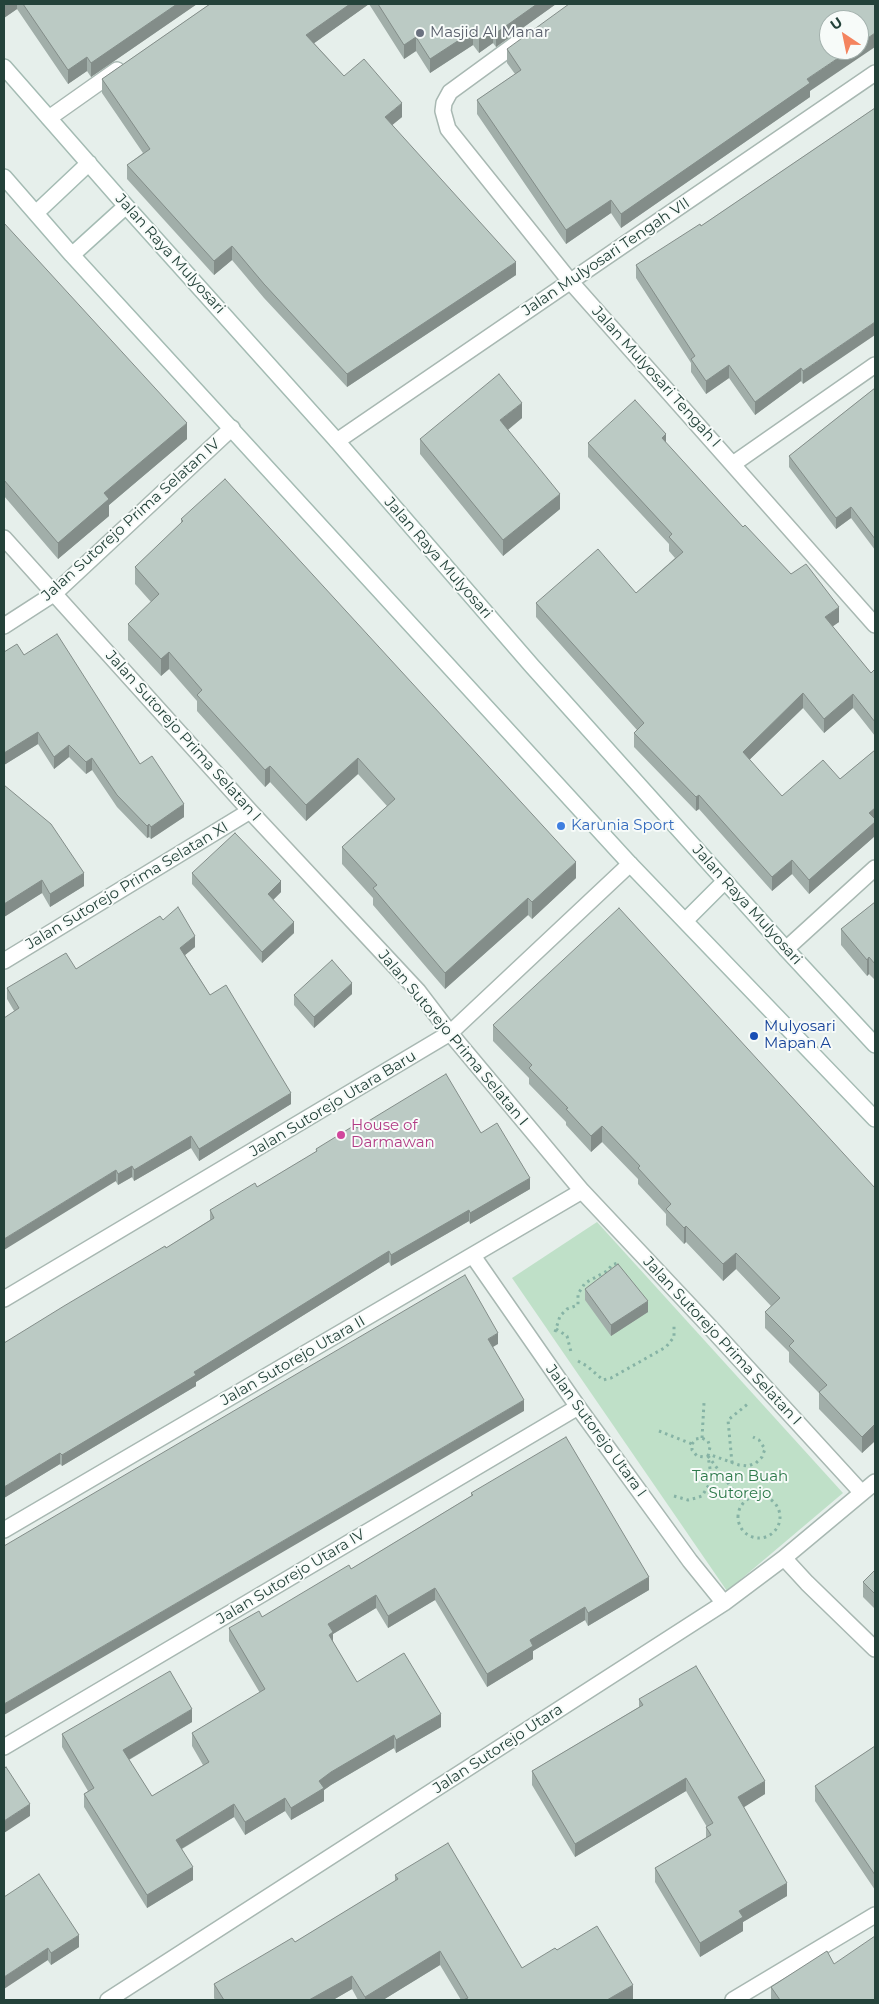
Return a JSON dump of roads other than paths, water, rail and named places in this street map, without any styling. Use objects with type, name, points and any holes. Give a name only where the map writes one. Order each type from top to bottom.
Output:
[{"type":"street","name":"Jalan Mulyosari Tengah I","points":[[532,32],[450,92],[444,103],[443,112],[455,140],[570,281],[875,625]]},
{"type":"street","points":[[49,118],[127,63]]},
{"type":"street","name":"Jalan Raya Mulyosari","points":[[4,67],[337,441],[532,666],[786,950],[875,1046]]},
{"type":"street","name":"Jalan Mulyosari Tengah VII","points":[[337,441],[875,73]]},
{"type":"street","points":[[36,213],[89,163]]},
{"type":"street","points":[[4,177],[72,255],[630,864],[875,1119]]},
{"type":"street","points":[[72,255],[126,206]]},
{"type":"street","points":[[733,464],[875,365]]},
{"type":"street","name":"Jalan Sutorejo Prima Selatan IV","points":[[4,626],[55,593],[232,428]]},
{"type":"street","name":"Jalan Sutorejo Prima Selatan I","points":[[4,538],[250,811],[418,991],[450,1033],[582,1191],[862,1493]]},
{"type":"street","name":"Jalan Sutorejo Prima Selatan XI","points":[[4,961],[250,811]]},
{"type":"street","name":"Jalan Sutorejo Utara Baru","points":[[4,1299],[450,1033],[630,864]]},
{"type":"street","points":[[786,950],[875,868]]},
{"type":"street","points":[[685,921],[725,880]]},
{"type":"street","name":"Jalan Sutorejo Utara II","points":[[4,1530],[582,1191]]},
{"type":"street","name":"Jalan Sutorejo Utara I","points":[[473,1256],[578,1408],[690,1561],[724,1603]]},
{"type":"street","name":"Jalan Sutorejo Utara IV","points":[[4,1747],[578,1408]]},
{"type":"street","name":"Jalan Sutorejo Utara","points":[[108,2000],[724,1603],[784,1558],[875,1482]]},
{"type":"street","points":[[784,1558],[875,1650]]},
{"type":"street","points":[[733,2000],[875,1915]]},
{"type":"place","name":"Masjid Al Manar","points":[[420,33]]},
{"type":"place","name":"Karunia Sport","points":[[561,826]]},
{"type":"place","name":"Mulyosari Mapan A","points":[[754,1036]]},
{"type":"place","name":"House of Darmawan","points":[[341,1135]]},
{"type":"park label","name":"Taman Buah Sutorejo","points":[[740,1486]]}]
